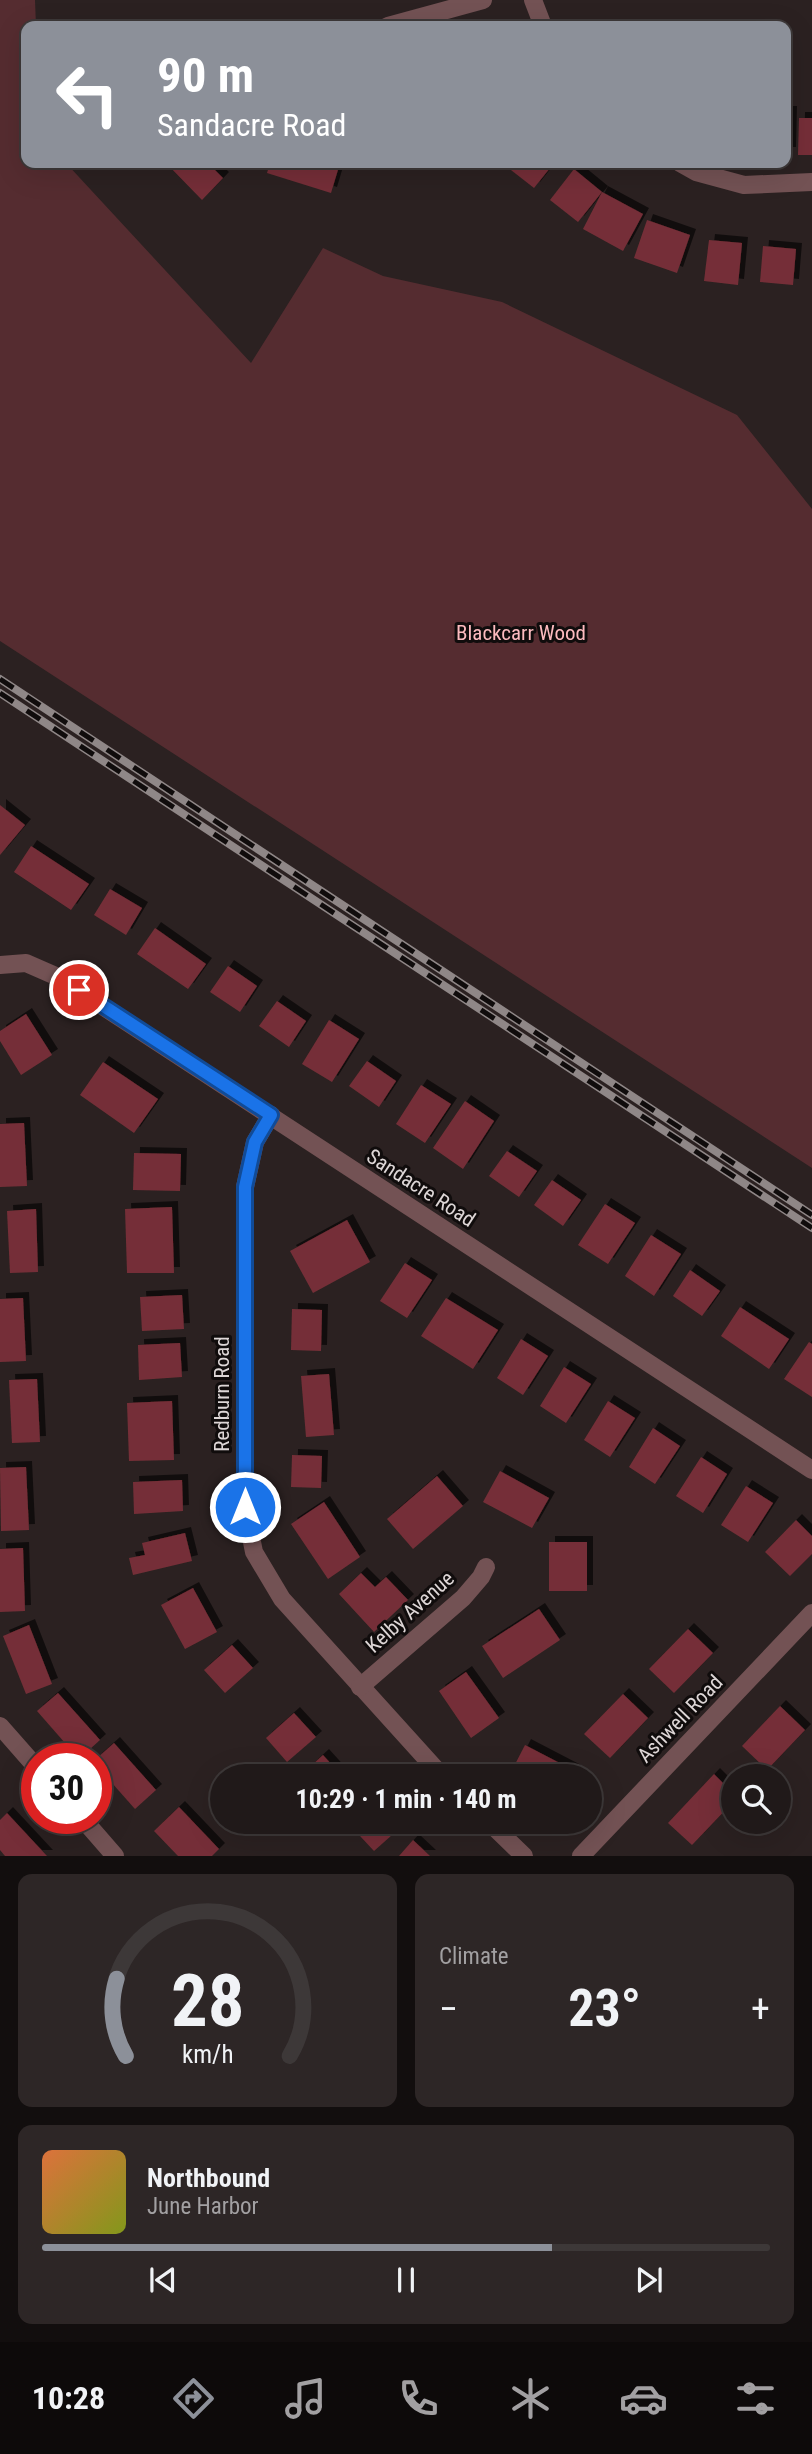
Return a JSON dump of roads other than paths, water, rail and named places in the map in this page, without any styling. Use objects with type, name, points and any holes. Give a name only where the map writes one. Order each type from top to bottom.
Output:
[{"type":"street","points":[[406,21],[483,0]]},
{"type":"street","points":[[533,0],[541,21]]},
{"type":"street","points":[[689,168],[744,185],[812,182]]},
{"type":"street","name":"Sandacre Road","points":[[0,965],[26,963],[58,976],[812,1470]]},
{"type":"street","name":"Redburn Road","points":[[271,1115],[255,1142],[245,1187],[245,1507],[254,1552],[282,1599],[431,1764]]},
{"type":"street","name":"Kelby Avenue","points":[[360,1687],[463,1598],[486,1567]]},
{"type":"street","name":"Ashwell Road","points":[[581,1856],[812,1613]]},
{"type":"street","points":[[0,1726],[21,1750]]},
{"type":"street","points":[[96,1834],[115,1856]]},
{"type":"street","points":[[501,1834],[524,1856]]},
{"type":"railway","points":[[0,679],[812,1215]]},
{"type":"railway","points":[[0,693],[812,1228]]},
{"type":"park label","name":"Blackcarr Wood","points":[[521,633]]}]
